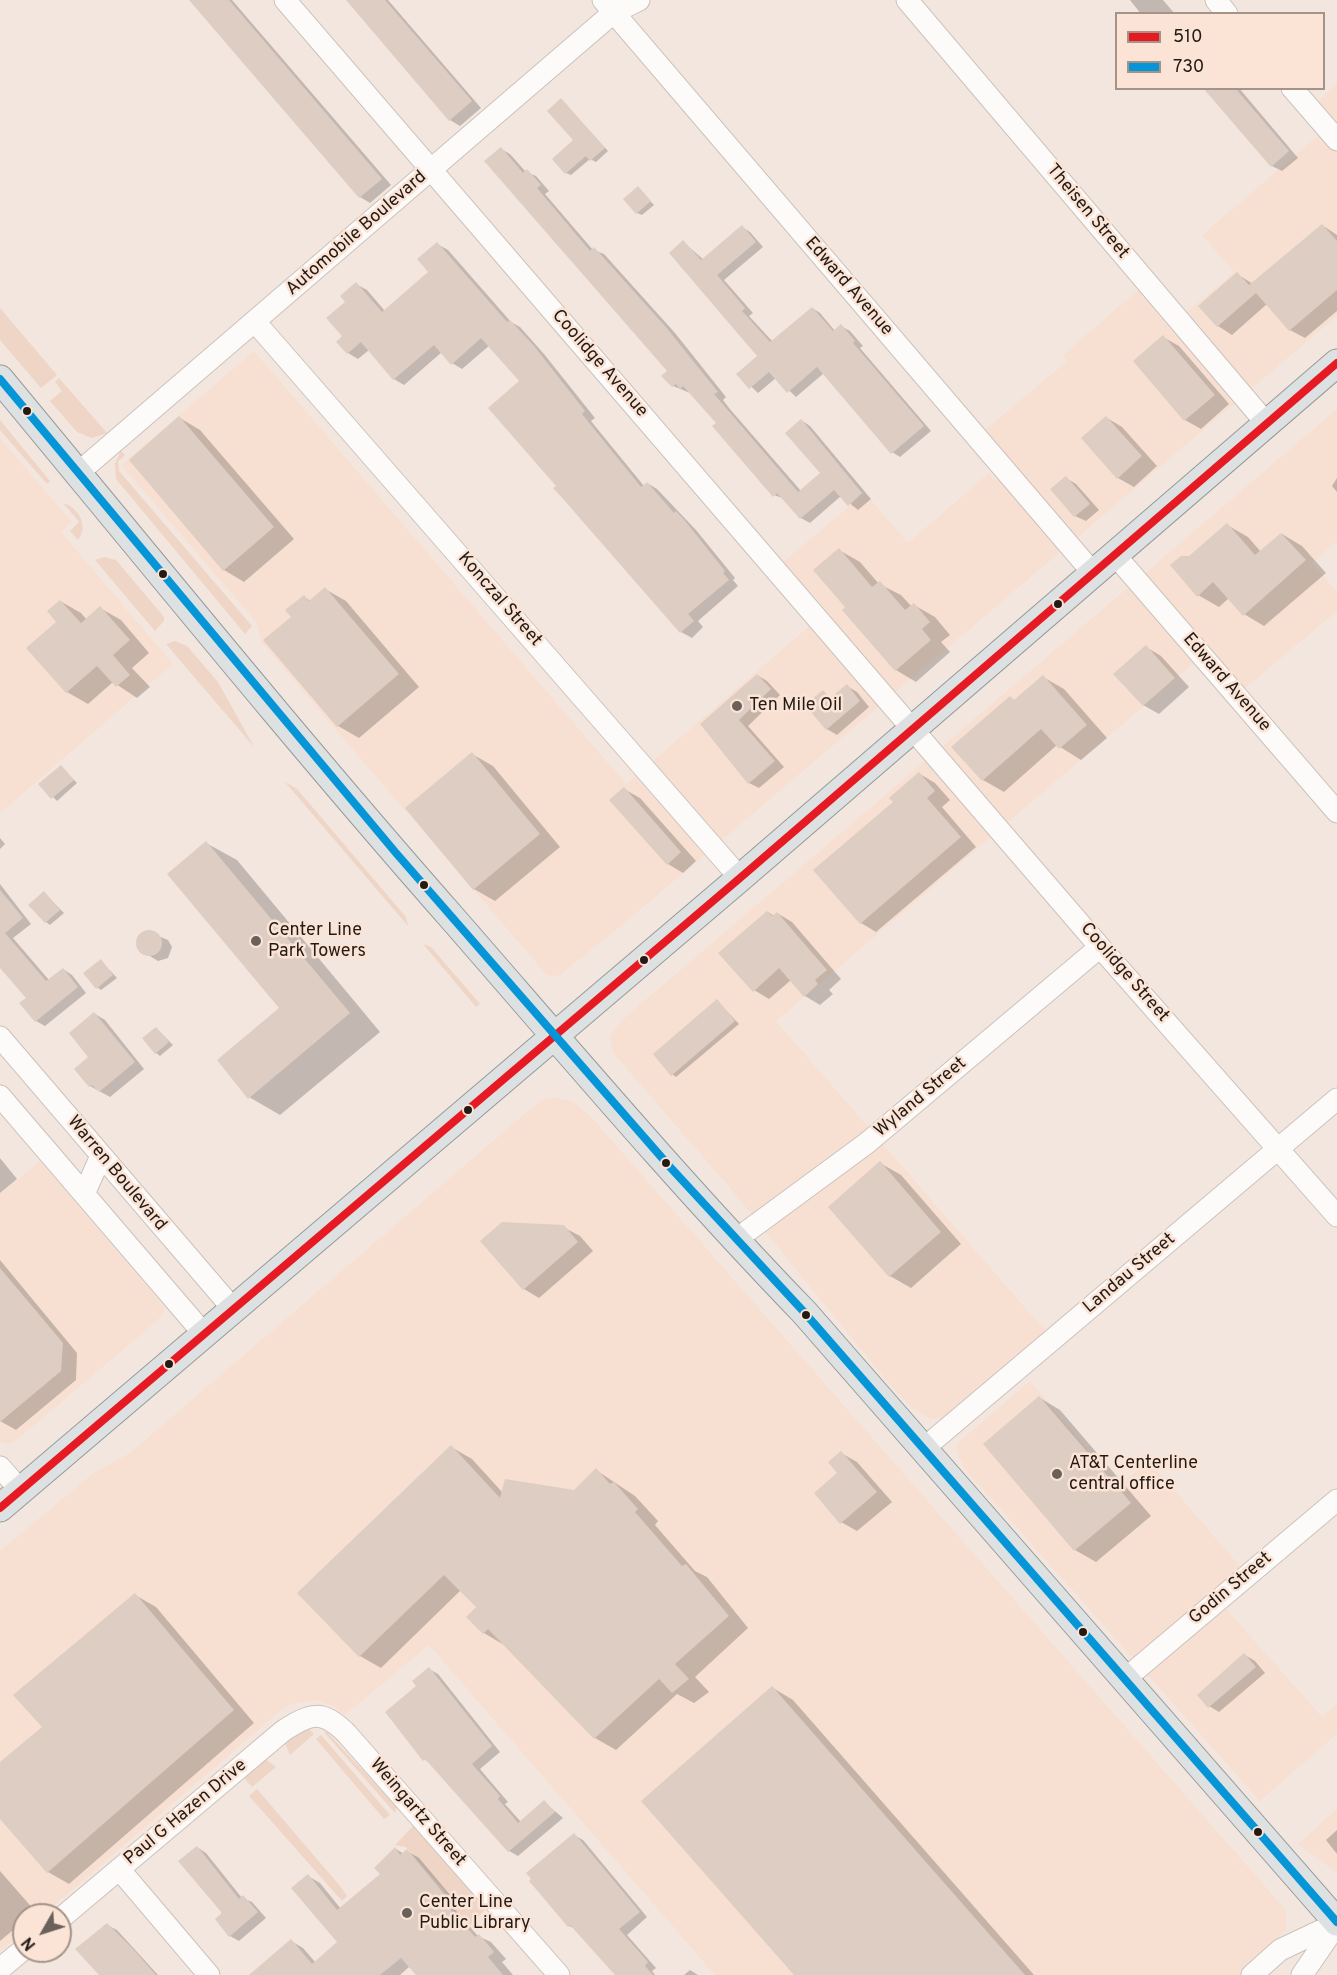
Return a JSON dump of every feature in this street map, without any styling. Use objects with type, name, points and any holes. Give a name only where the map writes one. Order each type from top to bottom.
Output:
[{"type":"main road","points":[[0,1508],[740,879],[1337,363]]},
{"type":"main road","points":[[0,379],[299,739],[554,1037],[734,1240],[804,1312],[1337,1923]]},
{"type":"street","name":"Coolidge Avenue","points":[[285,0],[913,728]]},
{"type":"street","name":"Automobile Boulevard","points":[[78,473],[256,323],[431,170],[608,6],[639,0]]},
{"type":"street","name":"Theisen Street","points":[[907,0],[1268,424]]},
{"type":"street","points":[[1215,0],[1225,12]]},
{"type":"street","name":"Edward Avenue","points":[[608,6],[1093,573]]},
{"type":"street","points":[[1294,90],[1337,140]]},
{"type":"street","name":"Konczal Street","points":[[256,323],[740,879]]},
{"type":"street","name":"Edward Avenue","points":[[1115,555],[1337,812]]},
{"type":"street","name":"Coolidge Street","points":[[913,728],[1100,947],[1337,1216]]},
{"type":"street","name":"Wyland Street","points":[[734,1240],[867,1143],[1100,947]]},
{"type":"street","name":"Warren Boulevard","points":[[0,1037],[234,1310]]},
{"type":"street","name":"Warren Boulevard","points":[[0,1096],[204,1334]]},
{"type":"street","name":"Landau Street","points":[[923,1449],[1337,1100]]},
{"type":"street","points":[[84,1194],[101,1156]]},
{"type":"street","points":[[0,1467],[21,1491]]},
{"type":"street","name":"Godin Street","points":[[1125,1679],[1337,1500]]},
{"type":"street","name":"Paul G Hazen Drive","points":[[72,1908],[283,1731],[300,1720],[316,1715]]},
{"type":"street","name":"Weingartz Street","points":[[316,1715],[332,1719],[347,1734],[559,1975]]},
{"type":"street","points":[[119,1869],[209,1975]]},
{"type":"street","points":[[1252,1975],[1280,1950],[1337,1923]]},
{"type":"street","points":[[1302,1975],[1337,1923]]},
{"type":"street","points":[[0,1969],[12,1959]]},
{"type":"shaded area","points":[[1337,84],[1337,316],[621,926],[557,977],[547,975],[262,643],[256,622],[123,467],[123,463],[254,351],[626,784],[827,611],[783,562],[865,493],[908,543],[989,473],[995,480],[1014,463],[985,430],[1067,361],[1063,355],[1138,290],[1169,328],[1234,272],[1202,235],[1333,123],[1316,103]]},
{"type":"shaded area","points":[[0,308],[57,375],[41,388],[0,340]]},
{"type":"shaded area","points":[[59,378],[107,433],[92,438],[77,432],[50,401],[62,391],[55,382]]},
{"type":"shaded area","points":[[1337,409],[1337,541],[1312,563],[1337,592],[1337,611],[1243,690],[1208,651],[776,1021],[1047,1333],[1015,1356],[945,1417],[931,1419],[912,1408],[885,1379],[730,1188],[613,1053],[610,1036],[622,1020]]},
{"type":"shaded area","points":[[0,420],[50,481],[47,484],[0,430]]},
{"type":"shaded area","points":[[0,438],[72,522],[61,532],[173,664],[0,813]]},
{"type":"shaded area","points":[[121,451],[125,455],[118,462],[119,471],[252,626],[245,634],[116,479],[115,463]]},
{"type":"shaded area","points":[[63,503],[74,509],[81,518],[83,529],[78,540],[70,531],[79,522]]},
{"type":"shaded area","points":[[104,557],[116,560],[164,617],[164,621],[155,631],[95,560]]},
{"type":"shaded area","points":[[175,641],[187,646],[218,682],[254,747],[166,644]]},
{"type":"shaded area","points":[[285,782],[297,789],[406,917],[408,926]]},
{"type":"shaded area","points":[[423,944],[431,947],[480,1004],[476,1007]]},
{"type":"shaded area","points":[[553,1097],[574,1102],[592,1118],[1286,1911],[1286,1930],[1238,1975],[715,1975],[429,1645],[345,1715],[331,1705],[316,1700],[291,1704],[280,1711],[57,1903],[12,1903],[12,1942],[0,1952],[0,1551],[95,1472],[130,1453],[542,1100]]},
{"type":"shaded area","points":[[40,1161],[165,1308],[158,1320],[13,1443],[7,1444],[0,1442],[0,1194]]},
{"type":"shaded area","points":[[1030,1381],[1119,1485],[1149,1461],[1243,1570],[1212,1593],[1322,1717],[1337,1704],[1337,1734],[1260,1801],[963,1467],[956,1448],[960,1441]]},
{"type":"shaded area","points":[[305,1725],[314,1734],[290,1755],[284,1741]]},
{"type":"shaded area","points":[[326,1731],[397,1807],[395,1813],[324,1732]]},
{"type":"shaded area","points":[[321,1735],[390,1815],[384,1819],[316,1739]]},
{"type":"shaded area","points":[[265,1759],[276,1767],[252,1787],[245,1779],[246,1775]]},
{"type":"shaded area","points":[[257,1789],[340,1886],[347,1896],[342,1901],[249,1796]]},
{"type":"shaded area","points":[[1337,1809],[1337,1873],[1298,1844]]},
{"type":"shaded area","points":[[413,1826],[486,1909],[467,1928],[443,1898],[447,1894],[406,1847],[395,1845]]},
{"type":"building","points":[[189,0],[229,0],[382,179],[359,198]]},
{"type":"building","points":[[346,0],[385,0],[472,101],[449,121]]},
{"type":"building","points":[[1205,90],[1237,90],[1289,151],[1271,167]]},
{"type":"building","points":[[561,98],[605,148],[590,161],[586,156],[565,174],[552,159],[573,140],[547,111]]},
{"type":"building","points":[[501,147],[523,173],[527,169],[541,185],[537,188],[590,251],[594,247],[665,326],[718,392],[714,394],[798,492],[820,473],[785,433],[801,419],[862,493],[848,506],[834,490],[800,519],[777,493],[773,497],[712,426],[716,423],[683,386],[680,389],[676,384],[672,387],[661,376],[667,371],[484,161]]},
{"type":"building","points":[[638,186],[651,201],[636,214],[623,199]]},
{"type":"building","points":[[1322,224],[1337,241],[1337,290],[1289,331],[1256,293],[1217,327],[1198,306],[1237,272],[1249,285]]},
{"type":"building","points":[[742,225],[756,242],[717,275],[745,308],[742,311],[770,342],[812,307],[833,331],[841,324],[855,341],[853,343],[924,426],[891,454],[817,367],[787,393],[769,372],[749,389],[736,374],[757,356],[669,253],[683,240],[701,260]]},
{"type":"building","points":[[437,242],[507,322],[510,320],[534,346],[585,411],[582,414],[641,487],[647,482],[674,513],[676,511],[725,571],[723,573],[729,580],[688,614],[694,621],[680,633],[553,488],[556,486],[488,408],[519,381],[481,338],[451,365],[434,345],[393,380],[361,342],[347,354],[336,342],[342,336],[326,318],[345,302],[340,296],[356,282],[382,312],[428,272],[417,259]]},
{"type":"building","points":[[1163,335],[1215,395],[1184,421],[1133,361]]},
{"type":"building","points":[[179,416],[274,527],[223,571],[129,460]]},
{"type":"building","points":[[1106,416],[1142,456],[1117,479],[1081,438]]},
{"type":"building","points":[[1066,476],[1090,504],[1074,517],[1050,489]]},
{"type":"building","points":[[1227,523],[1255,555],[1281,533],[1306,560],[1243,616],[1213,582],[1197,597],[1170,565],[1181,556],[1189,556]]},
{"type":"building","points":[[839,548],[872,587],[880,581],[905,610],[914,603],[930,622],[922,629],[931,640],[895,671],[842,610],[845,607],[813,570]]},
{"type":"building","points":[[325,587],[399,674],[337,727],[263,640],[291,617],[285,610],[304,595],[309,601]]},
{"type":"building","points":[[60,600],[81,623],[100,606],[130,640],[113,655],[130,675],[116,687],[97,666],[66,693],[26,648],[56,622],[47,611]]},
{"type":"building","points":[[1146,645],[1175,678],[1143,706],[1113,674]]},
{"type":"building","points":[[757,674],[771,689],[739,720],[775,761],[748,784],[700,724]]},
{"type":"building","points":[[1043,675],[1087,725],[1059,749],[1041,729],[982,781],[951,747],[1010,696],[1014,700]]},
{"type":"building","points":[[847,684],[860,701],[826,730],[805,705],[823,690],[830,698]]},
{"type":"building","points":[[472,752],[540,834],[473,890],[405,808]]},
{"type":"building","points":[[61,765],[74,780],[51,799],[38,784]]},
{"type":"building","points":[[919,772],[935,791],[927,798],[961,837],[860,924],[813,870],[893,802],[889,798]]},
{"type":"building","points":[[624,787],[681,852],[667,865],[609,800]]},
{"type":"building","name":"Center Line Park Towers","points":[[206,841],[350,1013],[248,1099],[217,1060],[279,1008],[167,874]]},
{"type":"building","points":[[0,890],[23,918],[5,933],[46,981],[63,968],[78,987],[35,1022],[19,1003],[26,998],[0,968]]},
{"type":"building","points":[[44,891],[60,910],[45,923],[28,905]]},
{"type":"building","points":[[767,911],[772,916],[777,912],[827,970],[815,980],[818,984],[804,997],[779,968],[753,992],[718,953]]},
{"type":"building","points":[[149,930],[158,934],[162,943],[158,952],[149,956],[140,952],[136,943],[140,934]]},
{"type":"building","points":[[101,959],[113,975],[96,989],[83,973]]},
{"type":"building","points":[[717,999],[735,1021],[671,1076],[653,1054]]},
{"type":"building","points":[[94,1012],[135,1062],[99,1092],[92,1085],[89,1087],[74,1069],[88,1057],[69,1033]]},
{"type":"building","points":[[156,1027],[169,1042],[155,1054],[142,1038]]},
{"type":"building","points":[[880,1161],[941,1232],[889,1277],[828,1207]]},
{"type":"building","points":[[502,1222],[564,1225],[578,1242],[523,1290],[480,1241]]},
{"type":"building","points":[[0,1268],[63,1343],[61,1371],[0,1422]]},
{"type":"building","name":"AT&T Centerline central office","points":[[1039,1396],[1131,1503],[1074,1551],[983,1444]]},
{"type":"building","points":[[451,1445],[500,1498],[505,1479],[574,1490],[596,1468],[610,1484],[614,1482],[638,1509],[635,1512],[682,1566],[686,1564],[729,1616],[675,1664],[689,1679],[672,1693],[659,1679],[594,1739],[488,1629],[483,1634],[466,1617],[476,1607],[444,1575],[359,1657],[297,1593]]},
{"type":"building","points":[[841,1451],[877,1492],[840,1524],[814,1493],[837,1473],[828,1462]]},
{"type":"building","points":[[135,1593],[234,1710],[47,1873],[0,1819],[0,1762],[42,1727],[13,1695]]},
{"type":"building","points":[[1244,1653],[1256,1667],[1208,1708],[1197,1695]]},
{"type":"building","points":[[429,1667],[492,1746],[472,1764],[500,1796],[498,1799],[518,1823],[544,1800],[555,1812],[508,1852],[425,1759],[423,1761],[385,1712],[416,1686],[412,1681]]},
{"type":"building","points":[[772,1686],[1025,1975],[794,1975],[641,1801]]},
{"type":"building","points":[[574,1833],[640,1912],[619,1929],[648,1962],[645,1966],[653,1975],[615,1975],[570,1925],[568,1927],[529,1881],[531,1879],[526,1873]]},
{"type":"building","points":[[197,1846],[239,1899],[243,1895],[258,1912],[229,1937],[215,1919],[222,1913],[178,1861]]},
{"type":"building","points":[[395,1847],[400,1855],[407,1849],[444,1894],[441,1899],[475,1937],[479,1934],[494,1952],[488,1957],[503,1975],[416,1975],[401,1958],[380,1975],[249,1975],[291,1939],[312,1964],[337,1942],[291,1888],[308,1874],[337,1910],[380,1874],[374,1868]]},
{"type":"building","points":[[107,1923],[156,1975],[99,1975],[75,1949]]},
{"type":"transit line","name":"510","points":[[0,1508],[740,878],[1337,363]]},
{"type":"transit line","name":"730","points":[[0,379],[396,853],[670,1167],[804,1312],[1337,1922]]},
{"type":"place","name":"Ten Mile Oil","points":[[737,706]]},
{"type":"place","name":"Center Line Park Towers","points":[[256,941]]},
{"type":"place","name":"AT&T Centerline central office","points":[[1057,1474]]},
{"type":"place","name":"Center Line Public Library","points":[[407,1913]]}]
